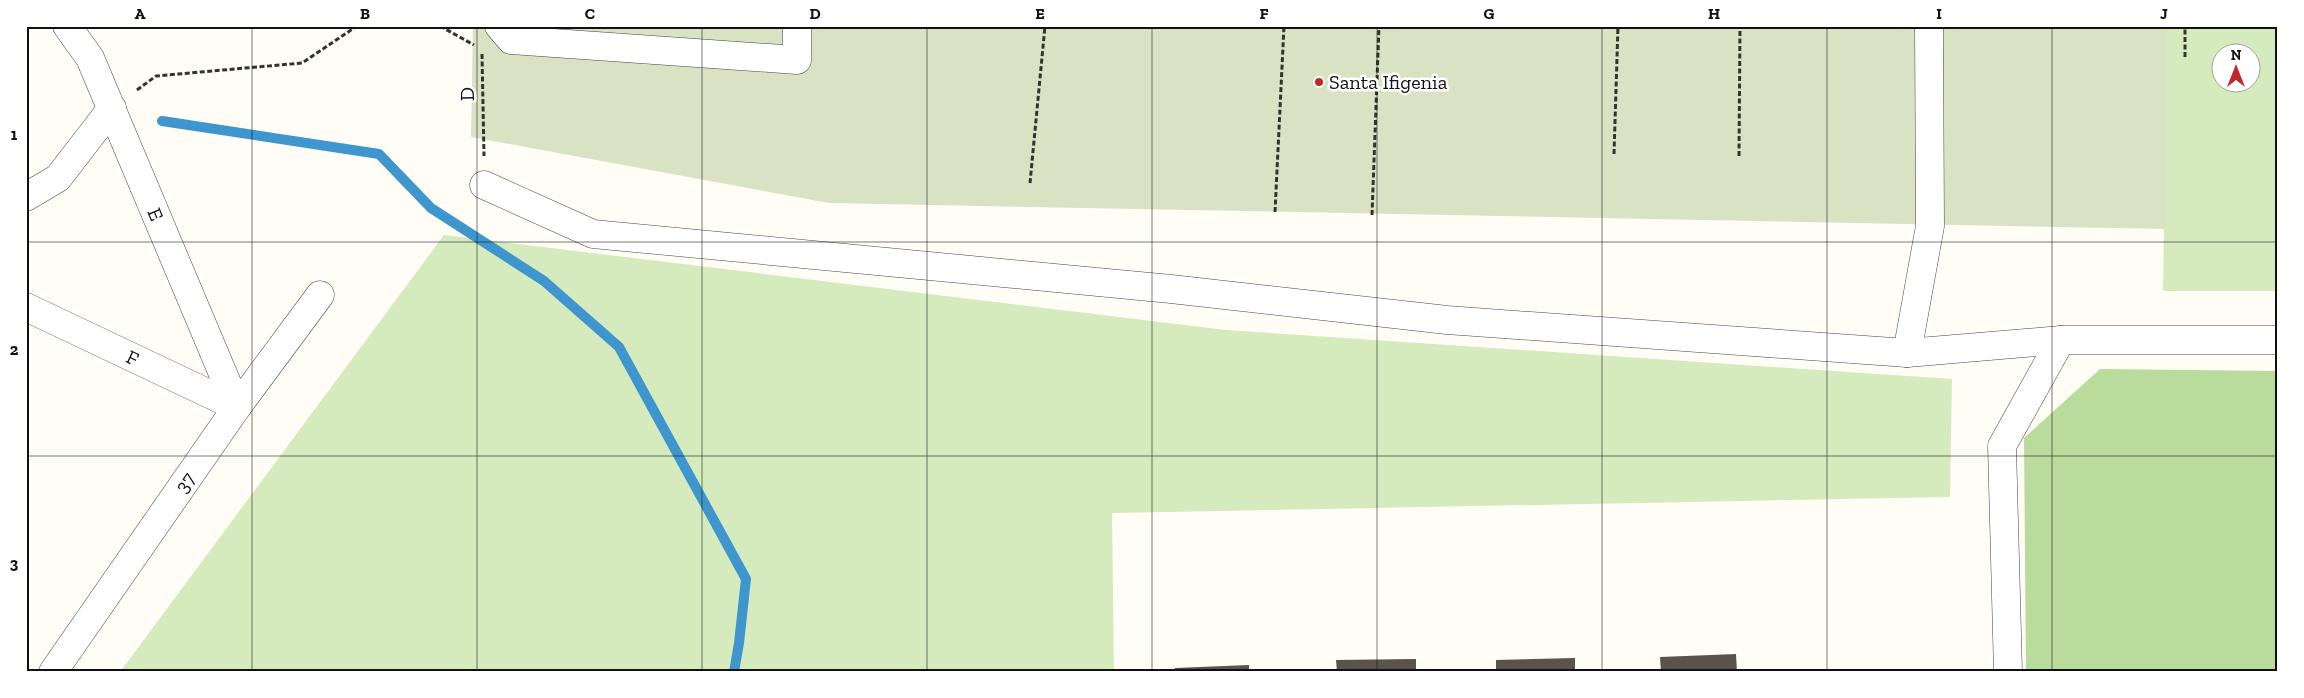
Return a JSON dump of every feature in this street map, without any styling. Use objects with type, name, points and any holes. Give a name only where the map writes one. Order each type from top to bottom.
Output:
[{"type":"street","name":"E","points":[[67,26],[90,58],[238,407]]},
{"type":"street","points":[[499,26],[511,40],[797,60],[797,26]]},
{"type":"street","points":[[1906,353],[1930,226],[1929,26]]},
{"type":"street","points":[[26,197],[58,178],[112,108]]},
{"type":"street","points":[[484,185],[593,234],[1172,289],[1448,320],[1906,353],[2061,340],[2278,340]]},
{"type":"street","name":"37","points":[[53,672],[238,407],[320,295]]},
{"type":"street","name":"F","points":[[26,307],[238,407]]},
{"type":"street","points":[[2008,672],[2002,446],[2061,340]]},
{"type":"path","points":[[112,108],[156,76],[302,63],[357,26]]},
{"type":"path","name":"D","points":[[440,26],[482,49],[484,185]]},
{"type":"path","points":[[1030,183],[1045,26]]},
{"type":"path","points":[[1275,212],[1284,26]]},
{"type":"path","points":[[1372,215],[1379,26]]},
{"type":"path","points":[[1614,154],[1618,26]]},
{"type":"path","points":[[1739,156],[1740,26]]},
{"type":"path","points":[[2185,26],[2185,57]]},
{"type":"green space","name":"Santa Ifigenia","points":[[473,26],[2167,26],[2165,229],[829,203],[471,137]]},
{"type":"green space","points":[[2167,26],[2278,26],[2278,291],[2163,291]]},
{"type":"green space","points":[[444,235],[1226,330],[1952,379],[1950,497],[1112,513],[1114,672],[120,672]]},
{"type":"green space","points":[[2100,369],[2278,371],[2278,672],[2026,672],[2024,438]]},
{"type":"building","points":[[1736,654],[1737,672],[1661,672],[1660,657]]},
{"type":"building","points":[[1575,658],[1575,672],[1496,672],[1496,660]]},
{"type":"building","points":[[1416,659],[1416,672],[1337,672],[1336,660]]},
{"type":"building","points":[[1249,665],[1249,672],[1175,672],[1175,668]]},
{"type":"waterway","points":[[162,121],[379,154],[431,208],[544,281],[619,347],[746,579],[734,672]]},
{"type":"place","name":"Santa Ifigenia","points":[[1319,82]]}]
